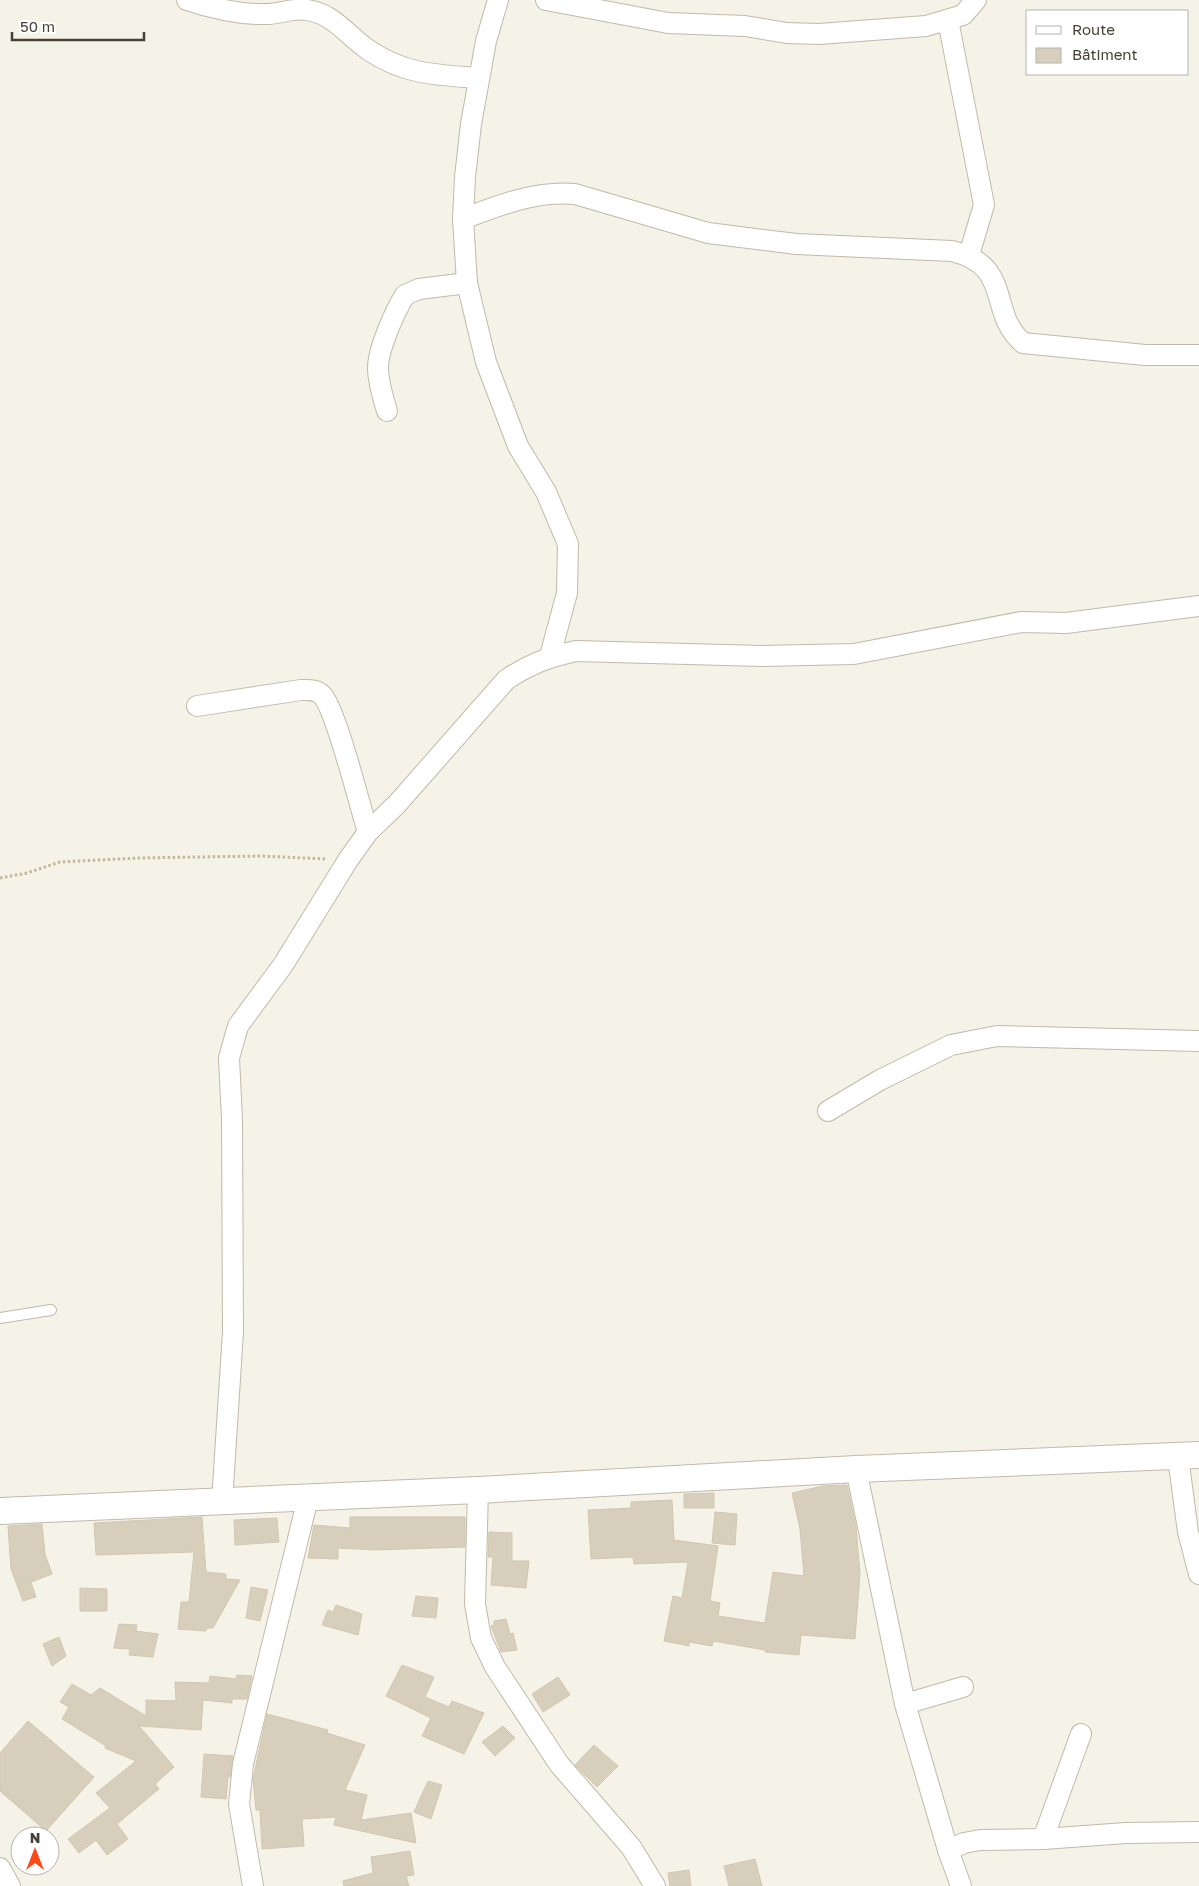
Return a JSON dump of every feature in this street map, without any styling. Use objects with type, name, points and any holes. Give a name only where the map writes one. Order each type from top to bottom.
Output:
[{"type":"street","points":[[187,0],[208,8],[241,14],[272,14],[308,10],[329,17],[368,50],[403,69],[437,75],[479,78]]},
{"type":"street","points":[[498,0],[488,31],[479,78],[466,169],[463,219],[467,283],[486,362],[518,446],[546,492],[568,544],[567,593],[550,656]]},
{"type":"street","points":[[546,0],[668,23],[745,26],[787,33],[819,34],[926,26],[963,15],[976,0]]},
{"type":"street","points":[[948,20],[984,204],[969,255]]},
{"type":"street","points":[[463,219],[534,194],[566,193],[708,233],[796,244],[952,251],[969,255],[986,268],[996,285],[1011,333],[1023,343],[1145,355],[1199,355]]},
{"type":"street","points":[[387,411],[379,384],[378,367],[381,349],[405,295],[419,289],[467,283]]},
{"type":"street","points":[[222,1502],[233,1332],[232,1119],[229,1058],[238,1026],[283,965],[348,860],[368,832],[397,804],[506,680],[528,665],[550,656],[576,651],[762,656],[854,654],[1021,622],[1066,624],[1199,606]]},
{"type":"street","points":[[197,706],[301,690],[315,690],[320,693],[326,699],[336,726],[368,832]]},
{"type":"street","points":[[828,1111],[880,1080],[951,1045],[997,1036],[1199,1041]]},
{"type":"street","points":[[1,1516],[222,1502],[856,1469],[1188,1456],[1188,1532],[1199,1574]]},
{"type":"street","points":[[856,1469],[905,1704],[948,1850],[961,1886]]},
{"type":"street","points":[[478,1490],[475,1604],[482,1638],[495,1667],[559,1764],[630,1847],[655,1886]]},
{"type":"street","points":[[253,1886],[239,1804],[243,1764],[308,1498]]},
{"type":"street","points":[[905,1704],[963,1687]]},
{"type":"street","points":[[1042,1839],[1081,1734]]},
{"type":"street","points":[[948,1850],[964,1843],[980,1840],[1042,1839],[1126,1832],[1199,1832]]},
{"type":"street","points":[[0,1868],[10,1886]]},
{"type":"lane","points":[[0,1318],[51,1310]]},
{"type":"path","points":[[0,878],[27,873],[60,862],[261,856],[348,860]]},
{"type":"building","points":[[847,1485],[856,1527],[860,1574],[855,1639],[801,1635],[799,1655],[765,1652],[765,1650],[713,1641],[712,1646],[689,1642],[689,1646],[664,1641],[673,1596],[682,1598],[688,1562],[634,1564],[633,1557],[591,1559],[588,1510],[631,1508],[631,1502],[672,1500],[674,1540],[718,1546],[710,1601],[720,1603],[718,1616],[765,1623],[773,1572],[804,1576],[800,1529],[792,1493],[823,1486]]},
{"type":"building","points":[[714,1493],[714,1508],[684,1508],[684,1494]]},
{"type":"building","points":[[715,1512],[737,1514],[735,1545],[712,1543]]},
{"type":"building","points":[[202,1517],[206,1572],[226,1574],[226,1579],[240,1580],[213,1628],[207,1628],[206,1631],[178,1629],[181,1602],[189,1602],[194,1552],[96,1555],[94,1523]]},
{"type":"building","points":[[350,1517],[465,1517],[465,1547],[376,1550],[338,1548],[338,1559],[308,1558],[314,1525],[350,1528]]},
{"type":"building","points":[[277,1518],[279,1542],[235,1545],[234,1520]]},
{"type":"building","points":[[42,1524],[45,1554],[52,1574],[31,1582],[36,1597],[23,1601],[11,1569],[8,1526]]},
{"type":"building","points":[[489,1532],[512,1533],[512,1561],[529,1561],[526,1588],[491,1585],[493,1557],[488,1557]]},
{"type":"building","points":[[251,1587],[268,1590],[260,1621],[246,1618]]},
{"type":"building","points":[[80,1588],[107,1589],[107,1611],[80,1611]]},
{"type":"building","points":[[416,1596],[438,1598],[436,1618],[412,1616]]},
{"type":"building","points":[[336,1605],[362,1614],[358,1635],[322,1625],[328,1610],[333,1612]]},
{"type":"building","points":[[506,1619],[510,1634],[513,1633],[517,1650],[501,1652],[491,1626],[494,1625],[494,1621]]},
{"type":"building","points":[[119,1624],[137,1625],[136,1631],[158,1634],[153,1657],[129,1655],[130,1649],[114,1648]]},
{"type":"building","points":[[59,1637],[66,1656],[52,1666],[43,1644]]},
{"type":"building","points":[[402,1665],[434,1677],[425,1697],[449,1707],[452,1701],[484,1713],[464,1754],[422,1736],[431,1718],[386,1696]]},
{"type":"building","points":[[237,1675],[252,1676],[247,1699],[232,1699],[232,1703],[203,1700],[201,1730],[139,1726],[174,1767],[155,1784],[159,1789],[117,1824],[128,1839],[107,1855],[96,1840],[79,1853],[68,1839],[110,1808],[96,1793],[136,1761],[105,1748],[106,1746],[62,1719],[69,1707],[60,1702],[72,1684],[91,1695],[100,1688],[146,1716],[146,1700],[176,1701],[175,1682],[209,1683],[210,1676],[236,1679]]},
{"type":"building","points":[[558,1677],[570,1695],[543,1712],[532,1694]]},
{"type":"building","points":[[267,1714],[328,1730],[327,1733],[365,1745],[345,1790],[367,1795],[361,1820],[411,1813],[416,1843],[334,1825],[336,1817],[302,1819],[304,1846],[262,1849],[260,1810],[256,1810],[253,1779]]},
{"type":"building","points":[[28,1721],[94,1777],[50,1826],[40,1826],[0,1791],[0,1753]]},
{"type":"building","points":[[503,1726],[515,1738],[495,1756],[482,1742]]},
{"type":"building","points":[[594,1745],[618,1766],[597,1787],[575,1765]]},
{"type":"building","points":[[204,1754],[233,1756],[230,1777],[228,1777],[226,1799],[201,1797]]},
{"type":"building","points":[[428,1781],[442,1785],[431,1819],[414,1812]]},
{"type":"building","points":[[410,1851],[414,1875],[406,1876],[409,1886],[344,1886],[343,1881],[373,1873],[371,1857]]},
{"type":"building","points":[[755,1859],[762,1886],[729,1886],[724,1866]]},
{"type":"building","points":[[689,1870],[691,1886],[670,1886],[668,1873]]}]
